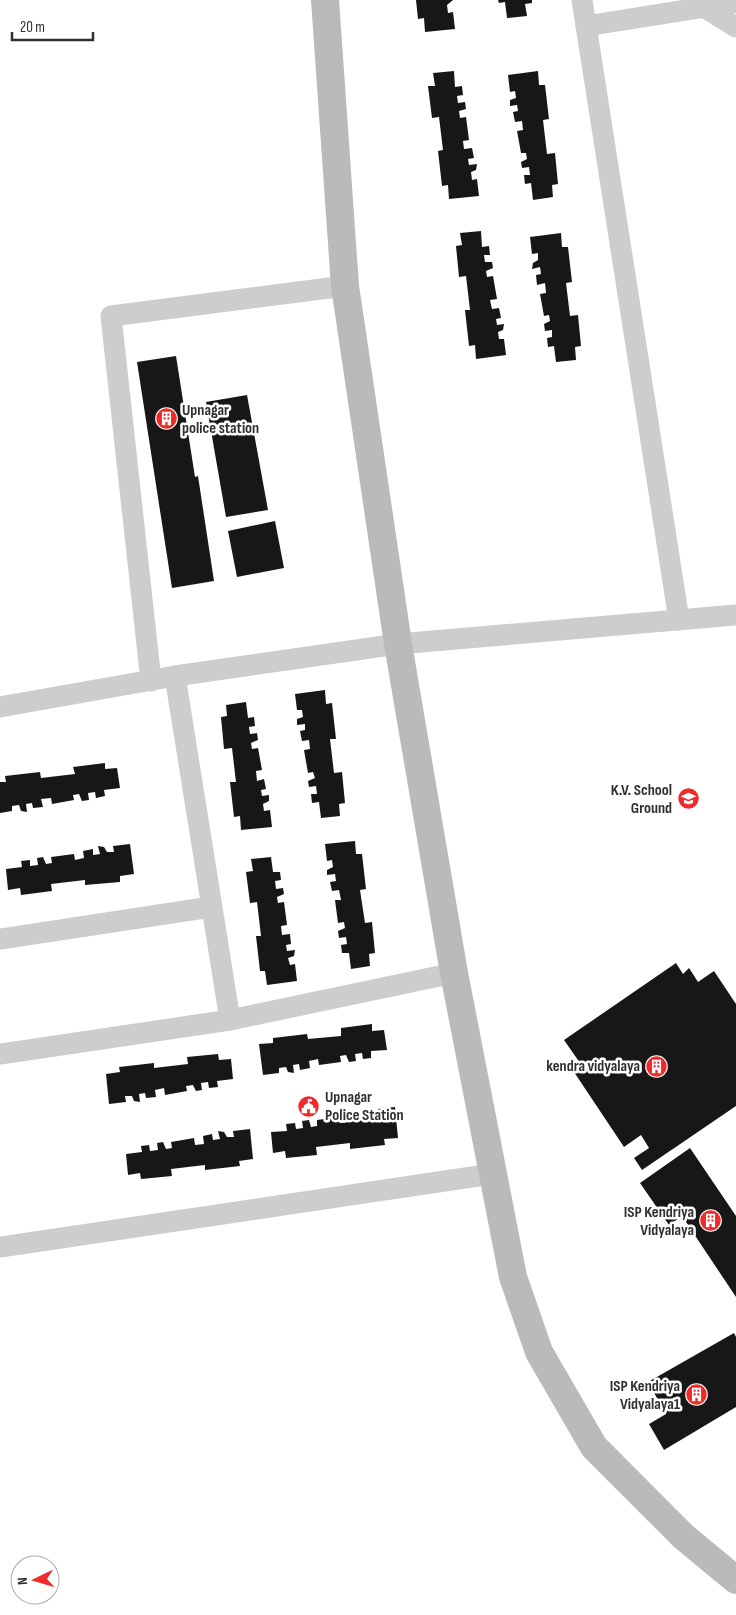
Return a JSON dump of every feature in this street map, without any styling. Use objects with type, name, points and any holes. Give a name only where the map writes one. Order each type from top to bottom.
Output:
[{"type":"street","points":[[325,0],[345,286],[398,644],[454,973],[513,1277],[539,1352],[594,1447],[684,1537],[736,1580]]},
{"type":"street","points":[[582,0],[679,620]]},
{"type":"street","points":[[586,26],[736,2]]},
{"type":"street","points":[[704,7],[736,27]]},
{"type":"street","points":[[151,681],[111,316],[345,286]]},
{"type":"street","points":[[0,707],[175,676],[398,644],[736,614]]},
{"type":"street","points":[[175,676],[230,1020]]},
{"type":"street","points":[[0,939],[212,906]]},
{"type":"street","points":[[0,1054],[230,1020],[454,973]]},
{"type":"street","points":[[0,1246],[492,1174]]},
{"type":"building","points":[[416,0],[453,0],[447,5],[448,13],[453,12],[455,29],[425,32],[424,18],[418,19]]},
{"type":"building","points":[[498,0],[532,0],[532,3],[525,4],[527,16],[507,18],[505,2],[499,3]]},
{"type":"building","points":[[454,71],[455,87],[462,86],[463,95],[457,96],[458,103],[465,102],[466,109],[459,111],[460,118],[466,117],[469,140],[463,141],[464,149],[472,148],[474,158],[468,159],[469,165],[477,164],[476,170],[471,172],[472,180],[477,179],[479,196],[449,199],[448,185],[442,186],[438,151],[443,150],[439,117],[432,118],[428,86],[435,86],[433,73]]},
{"type":"building","points":[[538,71],[539,85],[545,85],[549,119],[543,120],[547,154],[555,153],[558,184],[552,185],[553,197],[533,200],[531,183],[525,184],[524,175],[530,175],[529,167],[522,168],[521,162],[527,159],[526,153],[521,153],[517,131],[523,130],[522,121],[515,122],[513,112],[518,111],[517,105],[510,106],[510,100],[516,98],[515,91],[510,92],[508,75]]},
{"type":"building","points":[[481,231],[482,247],[489,246],[490,255],[484,255],[485,262],[492,262],[493,268],[486,271],[487,277],[493,276],[497,299],[490,300],[492,309],[499,308],[501,318],[496,319],[497,325],[504,324],[503,330],[498,332],[499,339],[504,339],[506,355],[476,359],[475,345],[469,346],[465,310],[470,310],[466,276],[459,277],[456,246],[462,245],[460,233]]},
{"type":"building","points":[[561,233],[562,247],[568,247],[572,282],[566,283],[570,316],[578,315],[581,346],[575,347],[576,360],[556,362],[554,346],[548,347],[547,338],[552,337],[552,330],[545,331],[544,324],[550,321],[549,315],[544,316],[540,294],[546,293],[545,283],[537,285],[536,275],[541,274],[540,267],[532,269],[533,263],[538,260],[538,253],[532,254],[530,237]]},
{"type":"building","name":"Upnagar police station","points":[[176,356],[195,477],[198,476],[214,581],[172,588],[137,362]]},
{"type":"building","name":"Upnagar police station","points":[[247,395],[268,510],[226,517],[206,402]]},
{"type":"building","points":[[275,521],[284,568],[237,577],[228,531]]},
{"type":"building","points":[[325,690],[326,704],[332,703],[336,739],[330,739],[334,773],[342,772],[345,803],[339,804],[340,816],[321,818],[319,802],[312,803],[311,794],[317,794],[316,786],[309,787],[308,781],[315,778],[313,772],[308,773],[304,750],[310,749],[309,740],[302,741],[300,731],[305,730],[305,724],[297,725],[297,719],[303,717],[302,710],[297,710],[295,694]]},
{"type":"building","points":[[246,702],[248,718],[254,717],[255,726],[249,727],[250,734],[257,733],[258,740],[251,743],[252,749],[258,748],[262,770],[256,771],[257,781],[264,779],[266,789],[261,790],[262,796],[269,795],[269,801],[263,804],[264,811],[270,810],[272,827],[241,830],[240,816],[234,817],[230,782],[236,782],[232,748],[224,749],[221,717],[227,716],[226,705]]},
{"type":"building","points":[[105,763],[105,769],[117,768],[120,788],[104,790],[105,796],[96,798],[95,792],[88,793],[89,800],[82,801],[79,794],[73,795],[74,800],[52,804],[51,798],[41,799],[43,807],[33,808],[32,803],[26,804],[27,812],[21,811],[19,805],[12,806],[12,811],[0,813],[0,782],[6,782],[5,776],[40,772],[41,778],[75,774],[73,767]]},
{"type":"building","points":[[355,841],[356,854],[362,854],[366,889],[360,890],[365,923],[372,922],[375,953],[369,954],[370,966],[351,969],[349,953],[342,953],[341,945],[347,944],[346,937],[339,938],[338,931],[345,928],[344,922],[338,923],[335,900],[341,900],[339,890],[332,891],[330,882],[336,881],[335,874],[327,875],[327,870],[333,867],[332,860],[327,861],[325,844]]},
{"type":"building","points":[[130,844],[134,874],[120,876],[120,882],[85,885],[85,880],[51,884],[52,891],[21,895],[20,888],[8,890],[6,869],[22,867],[21,861],[30,860],[30,866],[38,865],[37,858],[43,857],[46,864],[52,863],[51,857],[74,854],[75,860],[84,858],[83,851],[93,849],[93,855],[100,854],[98,846],[104,847],[107,852],[114,852],[113,846]]},
{"type":"building","points":[[271,857],[273,872],[280,872],[281,880],[275,881],[276,889],[283,888],[284,894],[277,897],[278,903],[284,902],[287,925],[281,926],[282,935],[290,934],[291,944],[286,945],[287,951],[295,950],[294,956],[288,958],[290,965],[295,964],[297,981],[267,985],[265,971],[260,971],[256,936],[261,936],[257,902],[250,903],[246,872],[253,871],[251,859]]},
{"type":"building","name":"kendra vidyalaya","points":[[676,963],[683,974],[689,968],[698,982],[714,971],[736,1004],[736,1106],[642,1170],[634,1158],[649,1148],[641,1135],[624,1147],[572,1069],[580,1063],[564,1040]]},
{"type":"building","points":[[372,1024],[372,1031],[384,1030],[387,1050],[371,1051],[371,1058],[363,1059],[362,1053],[355,1054],[356,1061],[349,1062],[346,1055],[340,1056],[341,1062],[319,1065],[318,1059],[309,1061],[310,1068],[300,1070],[299,1064],[293,1065],[294,1073],[288,1072],[286,1067],[279,1068],[279,1073],[263,1075],[259,1044],[273,1043],[273,1038],[307,1034],[308,1039],[341,1036],[341,1028]]},
{"type":"building","points":[[218,1054],[219,1060],[231,1059],[233,1079],[217,1081],[218,1087],[209,1088],[208,1082],[201,1083],[202,1090],[196,1091],[193,1085],[186,1086],[187,1091],[165,1095],[164,1088],[155,1090],[156,1097],[146,1098],[145,1093],[139,1094],[140,1102],[134,1101],[132,1096],[125,1096],[126,1102],[109,1104],[106,1074],[120,1072],[119,1067],[154,1063],[154,1068],[188,1064],[187,1057]]},
{"type":"building","points":[[395,1107],[398,1138],[384,1139],[385,1145],[350,1149],[350,1143],[316,1147],[317,1155],[286,1158],[285,1151],[273,1153],[271,1132],[287,1131],[286,1124],[295,1123],[296,1129],[303,1128],[302,1121],[309,1120],[311,1127],[317,1126],[317,1120],[339,1117],[340,1123],[349,1122],[348,1114],[358,1113],[359,1118],[365,1117],[364,1109],[370,1110],[372,1116],[379,1115],[378,1109]]},
{"type":"building","points":[[250,1129],[253,1159],[239,1161],[240,1166],[205,1170],[205,1165],[171,1169],[172,1176],[141,1179],[140,1173],[128,1175],[126,1154],[142,1152],[141,1146],[149,1145],[150,1151],[158,1150],[157,1143],[163,1142],[166,1149],[172,1148],[171,1142],[194,1138],[195,1145],[204,1144],[203,1136],[212,1134],[213,1140],[220,1139],[218,1131],[224,1132],[227,1137],[234,1137],[233,1131]]},
{"type":"building","name":"ISP Kendriya Vidyalaya","points":[[690,1148],[736,1216],[736,1297],[682,1216],[669,1225],[640,1183]]},
{"type":"building","name":"ISP Kendriya Vidyalaya1","points":[[734,1333],[736,1337],[736,1407],[664,1450],[649,1424],[666,1414],[648,1382]]},
{"type":"place","name":"Upnagar police station","points":[[166,419]]},
{"type":"place","name":"K.V. School Ground","points":[[688,799]]},
{"type":"place","name":"kendra vidyalaya","points":[[656,1066]]},
{"type":"place","name":"Upnagar Police Station","points":[[309,1106]]},
{"type":"place","name":"ISP Kendriya Vidyalaya","points":[[710,1221]]},
{"type":"place","name":"ISP Kendriya Vidyalaya1","points":[[696,1395]]}]
